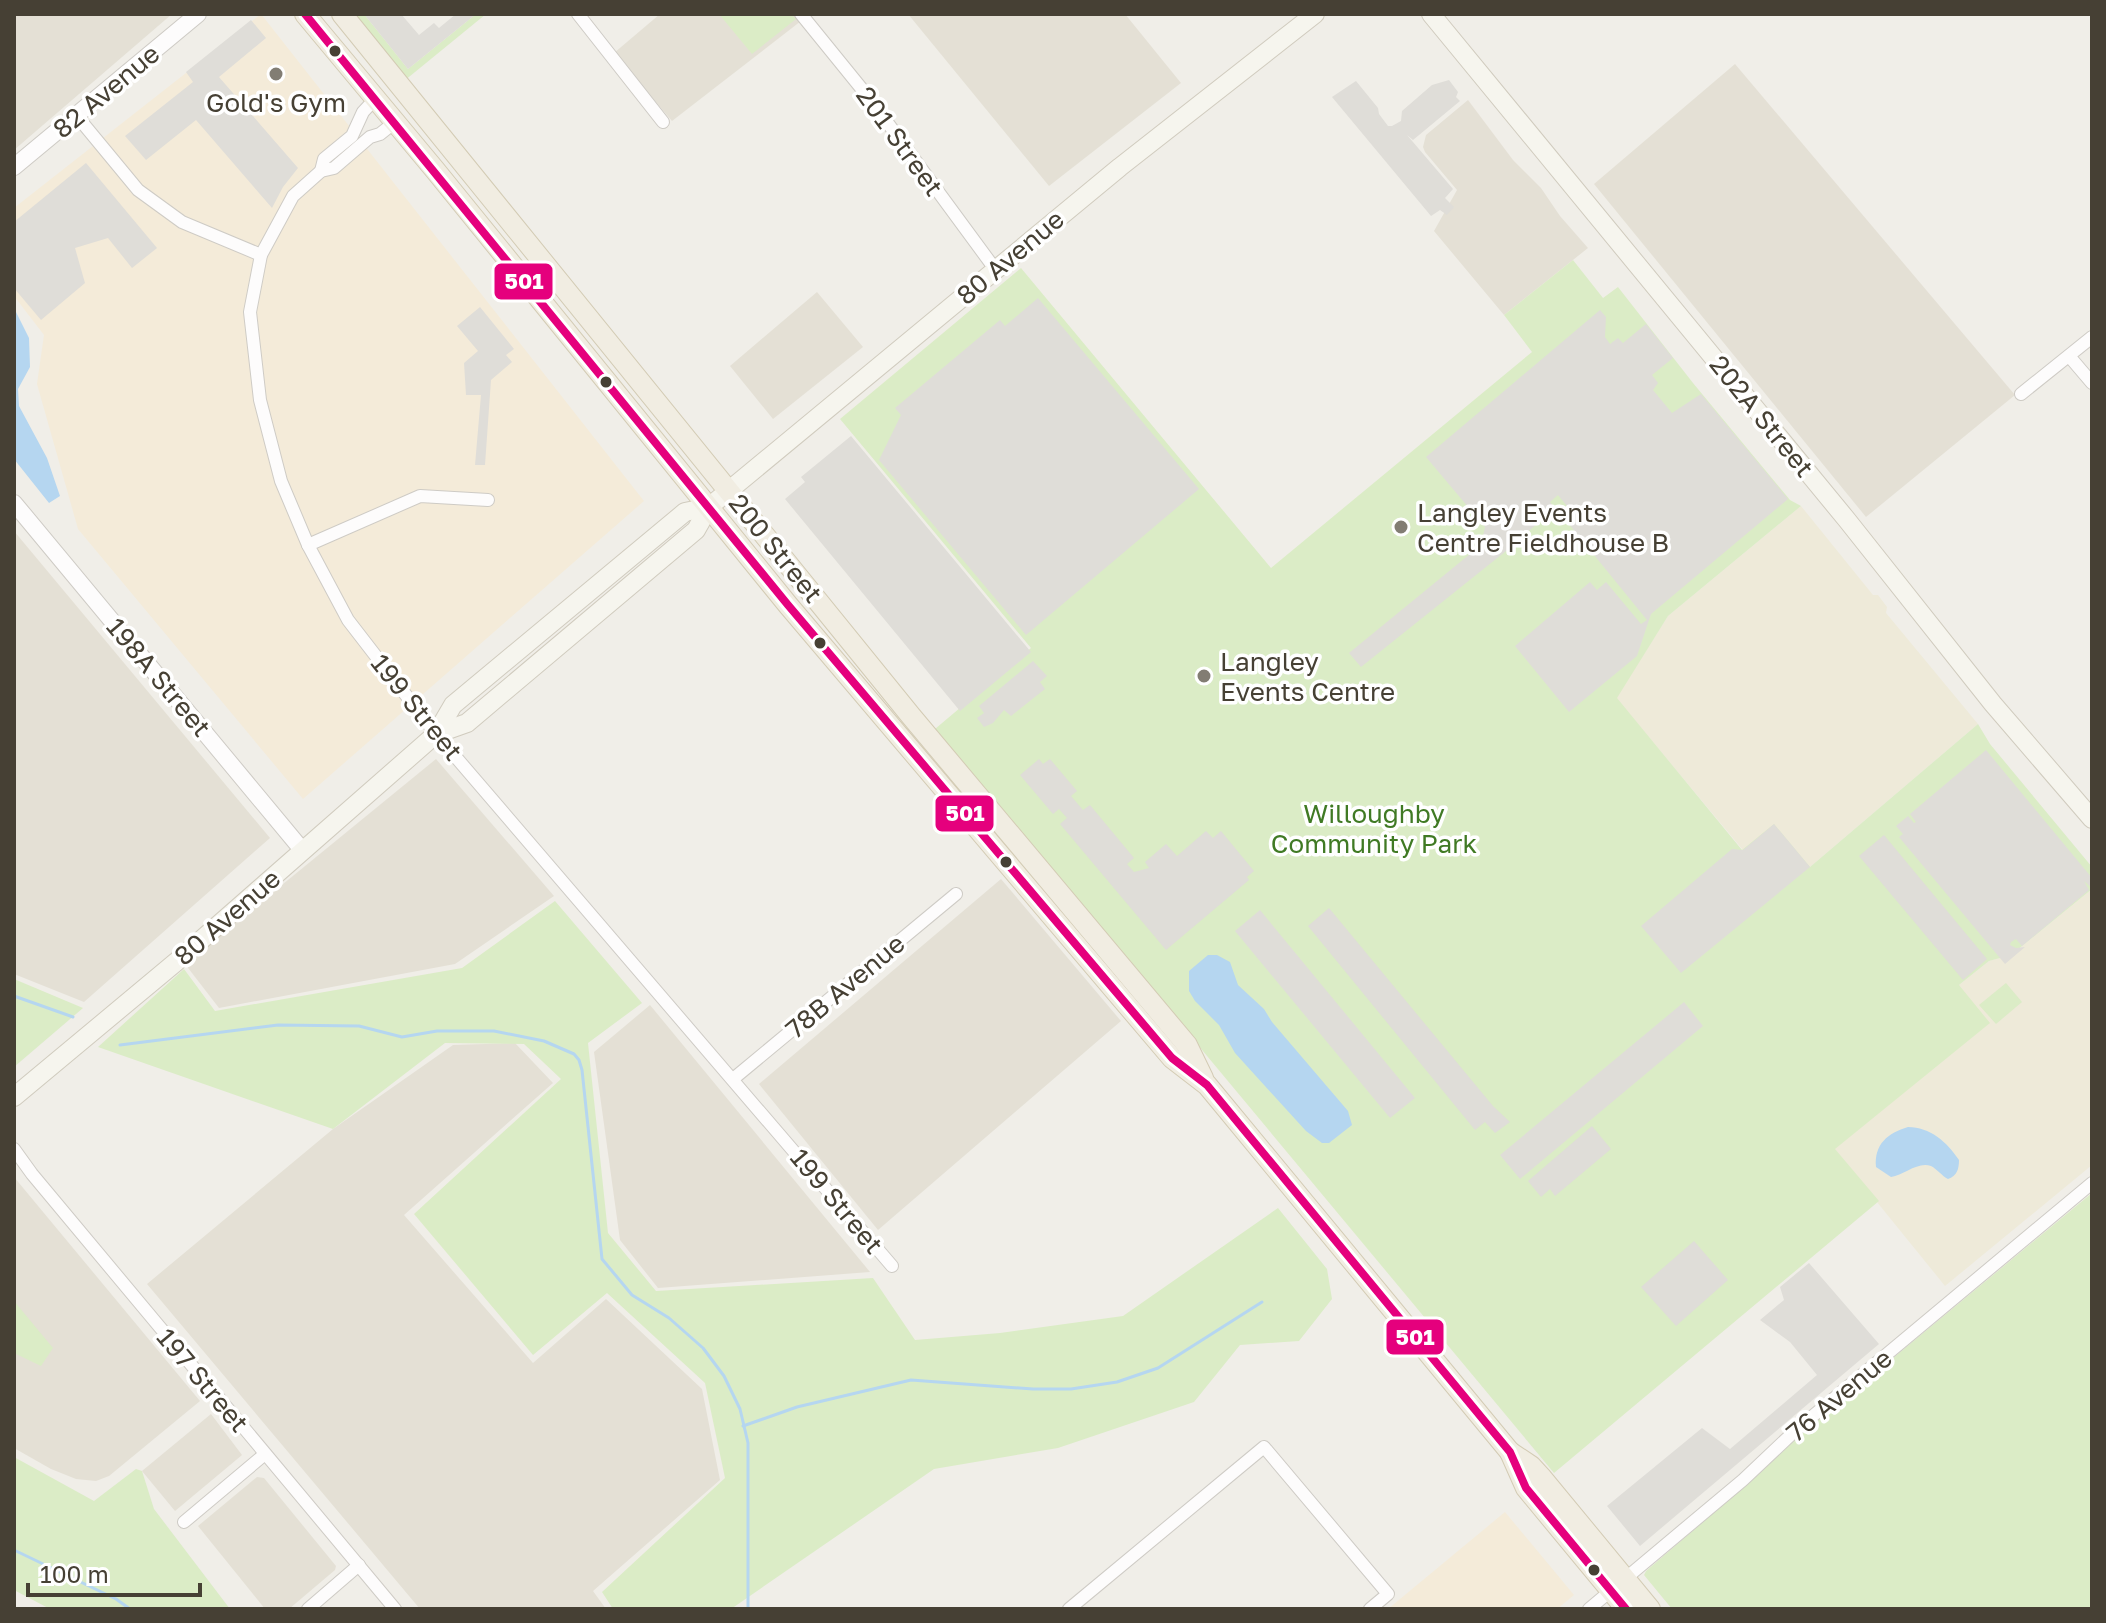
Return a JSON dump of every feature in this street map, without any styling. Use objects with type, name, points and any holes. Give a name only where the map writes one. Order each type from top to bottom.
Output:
[{"type":"main road","name":"200 Street","points":[[305,14],[788,605],[1172,1058],[1207,1085],[1510,1452],[1526,1488],[1618,1585],[1650,1609]]},
{"type":"main road","name":"200 Street","points":[[342,14],[935,745],[1187,1045],[1207,1085]]},
{"type":"main road","name":"80 Avenue","points":[[14,1097],[145,988],[436,734],[453,705],[477,684],[685,512],[709,507],[730,491],[995,269],[1315,14]]},
{"type":"main road","name":"202A Street","points":[[1431,14],[1829,498],[1993,704],[2092,819]]},
{"type":"main road","name":"200 Street","points":[[1618,1585],[1626,1609]]},
{"type":"street","name":"82 Avenue","points":[[14,167],[198,14]]},
{"type":"street","points":[[578,14],[663,122]]},
{"type":"street","name":"201 Street","points":[[801,14],[870,99],[995,269]]},
{"type":"street","points":[[376,98],[363,112],[352,136],[324,159],[321,171],[334,168],[370,137],[380,134],[395,122]]},
{"type":"street","points":[[76,115],[138,190],[182,222],[261,255]]},
{"type":"street","name":"199 Street","points":[[321,171],[293,196],[261,255],[250,312],[260,400],[281,481],[308,545],[348,620],[436,734],[892,1266]]},
{"type":"street","points":[[2021,394],[2092,337]]},
{"type":"street","points":[[2069,356],[2092,383]]},
{"type":"street","points":[[308,545],[420,496],[488,500]]},
{"type":"street","name":"198A Street","points":[[14,503],[303,851]]},
{"type":"street","name":"78B Avenue","points":[[733,1079],[956,894]]},
{"type":"street","name":"197 Street","points":[[14,1149],[395,1609]]},
{"type":"street","name":"76 Avenue","points":[[1589,1609],[1743,1480],[1796,1430],[2092,1183]]},
{"type":"street","points":[[1069,1609],[1264,1447],[1388,1594],[1370,1609]]},
{"type":"street","points":[[184,1522],[265,1454]]},
{"type":"street","points":[[308,1609],[359,1565]]},
{"type":"shaded area","points":[[14,14],[172,14],[14,150]]},
{"type":"shaded area","points":[[261,14],[644,501],[303,799],[78,529],[37,384],[44,335],[14,296],[14,208]]},
{"type":"shaded area","points":[[364,14],[401,14],[419,35],[434,23],[439,28],[456,14],[476,14],[408,69]]},
{"type":"shaded area","points":[[660,14],[794,14],[801,21],[672,121],[614,53]]},
{"type":"shaded area","points":[[908,14],[1125,14],[1181,83],[1049,186]]},
{"type":"shaded area","points":[[251,20],[266,38],[219,77],[298,168],[272,208],[196,120],[146,160],[125,136],[193,82],[186,72]]},
{"type":"shaded area","points":[[1735,64],[2015,395],[1866,517],[1594,184]]},
{"type":"shaded area","points":[[1449,80],[1458,92],[1456,97],[1460,101],[1413,140],[1407,135],[1453,189],[1445,198],[1454,207],[1447,215],[1440,210],[1431,216],[1332,97],[1356,81],[1388,126],[1392,126],[1401,121],[1402,111],[1432,85]]},
{"type":"shaded area","points":[[1468,100],[1513,160],[1541,188],[1588,248],[1504,315],[1434,231],[1457,190],[1425,152],[1426,135]]},
{"type":"shaded area","points":[[86,163],[157,248],[132,268],[108,238],[75,248],[85,283],[41,320],[14,288],[14,222]]},
{"type":"shaded area","points":[[817,292],[863,347],[773,419],[730,366]]},
{"type":"shaded area","points":[[1038,298],[1199,489],[1026,635],[879,460],[901,415],[895,408],[1000,320],[1005,326]]},
{"type":"shaded area","points":[[480,307],[514,349],[506,355],[512,362],[491,380],[485,465],[475,465],[481,395],[466,395],[464,363],[478,351],[457,326]]},
{"type":"shaded area","points":[[1600,310],[1606,317],[1605,337],[1610,344],[1618,338],[1623,343],[1646,324],[1673,358],[1652,375],[1658,383],[1653,390],[1672,413],[1701,394],[1788,499],[1651,614],[1637,656],[1569,712],[1515,646],[1590,582],[1597,590],[1606,582],[1641,624],[1647,620],[1568,523],[1575,516],[1558,495],[1550,502],[1555,508],[1506,551],[1361,667],[1349,653],[1481,545],[1485,527],[1426,457]]},
{"type":"shaded area","points":[[851,436],[1031,652],[960,711],[785,499],[805,482],[801,477]]},
{"type":"shaded area","points":[[1801,506],[1873,595],[1878,595],[1887,607],[1886,613],[1978,724],[1810,867],[1743,850],[1616,698],[1668,616]]},
{"type":"shaded area","points":[[14,531],[270,838],[84,1002],[14,974]]},
{"type":"shaded area","points":[[1033,661],[1047,676],[1040,682],[1045,689],[1011,716],[1004,710],[993,723],[984,727],[977,718],[984,713],[979,706]]},
{"type":"shaded area","points":[[1986,750],[2092,878],[2092,888],[2084,881],[2089,890],[2022,946],[2016,939],[2011,942],[2010,945],[2016,948],[2025,947],[2005,964],[1899,837],[1903,834],[1896,826],[1908,816],[1916,822],[1910,814]]},
{"type":"shaded area","points":[[436,759],[554,896],[455,964],[219,1008],[185,964]]},
{"type":"shaded area","points":[[1039,759],[1043,764],[1050,759],[1077,791],[1071,796],[1083,810],[1090,805],[1134,858],[1127,864],[1134,872],[1149,868],[1145,862],[1166,844],[1177,856],[1206,831],[1213,838],[1221,831],[1254,871],[1247,877],[1249,880],[1166,950],[1060,824],[1067,818],[1059,809],[1053,814],[1020,775]]},
{"type":"shaded area","points":[[1774,824],[1810,867],[1681,973],[1641,926],[1732,849],[1743,850]]},
{"type":"shaded area","points":[[1884,835],[1987,959],[1963,980],[1859,856]]},
{"type":"shaded area","points":[[1001,879],[1121,1021],[878,1230],[759,1084]]},
{"type":"shaded area","points":[[2092,889],[2092,1165],[1945,1286],[1834,1149],[1989,1023],[1958,986],[1989,961],[2011,955]]},
{"type":"shaded area","points":[[1329,908],[1493,1106],[1510,1122],[1495,1133],[1485,1122],[1475,1130],[1308,926]]},
{"type":"shaded area","points":[[1260,910],[1415,1098],[1390,1118],[1235,931]]},
{"type":"shaded area","points":[[1684,1002],[1703,1026],[1520,1179],[1500,1155]]},
{"type":"shaded area","points":[[650,1005],[870,1272],[658,1288],[620,1240],[594,1052]]},
{"type":"shaded area","points":[[515,1043],[553,1083],[404,1215],[533,1363],[606,1299],[702,1389],[720,1480],[593,1591],[606,1609],[420,1609],[147,1284],[333,1129],[453,1045]]},
{"type":"shaded area","points":[[1592,1126],[1611,1149],[1555,1196],[1550,1189],[1541,1197],[1528,1181]]},
{"type":"shaded area","points":[[14,1177],[200,1401],[109,1476],[96,1481],[76,1479],[51,1469],[14,1448]]},
{"type":"shaded area","points":[[1694,1241],[1728,1280],[1676,1326],[1641,1287]]},
{"type":"shaded area","points":[[1809,1263],[1879,1344],[1640,1546],[1607,1506],[1702,1428],[1730,1449],[1817,1375],[1790,1342],[1760,1320],[1784,1300],[1780,1287]]},
{"type":"shaded area","points":[[211,1414],[242,1455],[175,1511],[142,1471]]},
{"type":"shaded area","points":[[257,1477],[264,1478],[336,1566],[289,1609],[265,1609],[198,1526]]},
{"type":"shaded area","points":[[1505,1512],[1574,1595],[1557,1609],[1388,1609]]},
{"type":"green space","points":[[349,14],[364,14],[408,69],[476,14],[486,14],[404,81]]},
{"type":"green space","points":[[719,14],[791,14],[796,19],[752,54]]},
{"type":"green space","name":"Willoughby Community Park","points":[[1573,260],[1603,298],[1618,287],[1790,500],[1801,506],[1668,616],[1617,698],[1742,850],[1774,824],[1810,867],[1978,724],[1990,744],[2092,867],[2092,889],[2011,955],[1989,961],[1959,985],[1990,1023],[1835,1149],[1879,1201],[1554,1473],[935,729],[1031,648],[840,419],[1021,268],[1271,568],[1532,352],[1504,315]]},
{"type":"green space","points":[[555,901],[642,1003],[588,1043],[608,1233],[656,1291],[873,1278],[915,1340],[1000,1333],[1123,1316],[1278,1208],[1327,1269],[1332,1299],[1299,1341],[1240,1345],[1194,1402],[1058,1448],[934,1469],[731,1609],[613,1609],[602,1592],[725,1478],[705,1383],[607,1293],[533,1355],[414,1214],[561,1079],[524,1044],[445,1043],[333,1129],[98,1047],[184,969],[215,1011],[462,968]]},
{"type":"green space","points":[[14,979],[83,1008],[14,1067]]},
{"type":"green space","points":[[2006,983],[2022,1002],[1996,1024],[1979,1005]]},
{"type":"green space","points":[[2092,1193],[2092,1609],[1672,1609],[1644,1575],[1646,1571],[1799,1436]]},
{"type":"green space","points":[[14,1301],[53,1348],[41,1366],[14,1353]]},
{"type":"green space","points":[[14,1457],[94,1501],[136,1469],[142,1471],[154,1509],[230,1609],[50,1609],[14,1590]]},
{"type":"water","points":[[14,308],[29,338],[30,367],[18,389],[19,406],[47,458],[60,496],[49,503],[14,459]]},
{"type":"water","points":[[1208,955],[1217,955],[1230,962],[1238,985],[1264,1009],[1348,1111],[1352,1125],[1329,1143],[1322,1143],[1306,1131],[1235,1053],[1219,1025],[1195,1001],[1189,991],[1189,971]]},
{"type":"water","points":[[1908,1127],[1931,1133],[1949,1147],[1959,1160],[1954,1176],[1948,1179],[1926,1165],[1891,1177],[1876,1167],[1877,1152],[1884,1141]]},
{"type":"waterway","points":[[14,996],[73,1017]]},
{"type":"waterway","points":[[120,1045],[278,1025],[359,1026],[402,1037],[437,1031],[494,1031],[544,1041],[574,1054],[582,1070],[602,1259],[632,1295],[669,1318],[703,1348],[724,1376],[740,1409],[748,1443],[748,1609]]},
{"type":"waterway","points":[[743,1426],[797,1407],[911,1380],[1033,1389],[1071,1389],[1117,1382],[1158,1368],[1262,1302]]},
{"type":"waterway","points":[[14,1550],[116,1599],[130,1609]]},
{"type":"transit line","name":"501","points":[[305,14],[788,605],[1172,1058],[1207,1085],[1510,1452],[1526,1488],[1626,1609]]},
{"type":"place","name":"Gold's Gym","points":[[276,74]]},
{"type":"place","name":"Langley Events Centre Fieldhouse B","points":[[1401,527]]},
{"type":"place","name":"Langley Events Centre","points":[[1204,676]]}]
